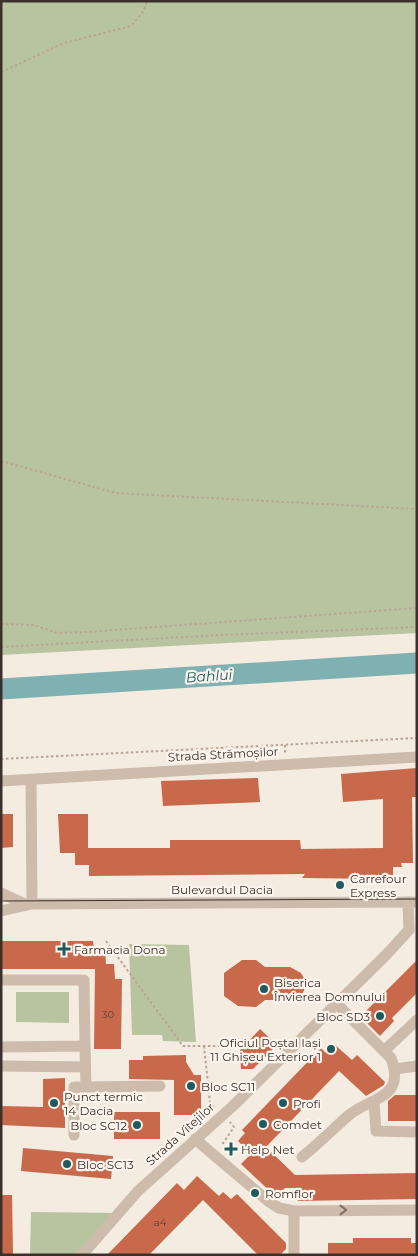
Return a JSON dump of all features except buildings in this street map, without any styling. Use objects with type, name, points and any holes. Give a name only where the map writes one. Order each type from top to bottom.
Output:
[{"type":"street","name":"Strada Strămoșilor","points":[[1,781],[417,757]]},
{"type":"street","points":[[29,905],[31,780]]},
{"type":"street","name":"Bulevardul Dacia","points":[[1,893],[29,905]]},
{"type":"street","name":"Bulevardul Dacia","points":[[1,910],[29,905],[412,902]]},
{"type":"street","name":"Strada Vitejilor","points":[[82,1255],[138,1190],[233,1106],[409,930],[412,902]]},
{"type":"street","points":[[1,980],[84,980],[86,1087]]},
{"type":"street","points":[[302,1157],[353,1112],[383,1098],[394,1084],[395,1068],[391,1058],[336,1003]]},
{"type":"street","points":[[384,1050],[417,1020]]},
{"type":"street","points":[[1,1047],[85,1046]]},
{"type":"street","points":[[1,1066],[85,1067]]},
{"type":"street","points":[[395,1068],[417,1066]]},
{"type":"street","points":[[74,1134],[74,1087],[160,1086]]},
{"type":"street","points":[[374,1102],[376,1131],[417,1132]]},
{"type":"street","points":[[195,1139],[268,1201],[279,1208],[294,1210],[417,1210]]},
{"type":"street","points":[[294,1210],[294,1255]]},
{"type":"path","points":[[1,72],[64,43],[131,26],[143,12],[147,1]]},
{"type":"path","points":[[1,461],[115,494],[417,509]]},
{"type":"path","points":[[1,624],[34,625],[58,632],[86,632],[417,608]]},
{"type":"path","points":[[1,648],[221,635],[417,627]]},
{"type":"path","points":[[1,759],[417,738]]},
{"type":"path","points":[[106,941],[183,1046],[220,1046]]},
{"type":"green space","points":[[1,1],[417,1],[417,633],[1,655]]},
{"type":"green space","points":[[129,944],[189,945],[196,1042],[163,1041],[162,1035],[132,1035]]},
{"type":"green space","points":[[16,992],[69,992],[69,1023],[16,1022]]},
{"type":"green space","points":[[31,1212],[120,1213],[77,1255],[30,1255]]},
{"type":"waterway","name":"Bahlui","points":[[1,689],[417,663]]},
{"type":"tram line","points":[[1,901],[417,899]]},
{"type":"place","name":"Carrefour Express","points":[[340,885]]},
{"type":"place","name":"Farmacia Dona","points":[[64,949]]},
{"type":"place","name":"Biserica Învierea Domnului","points":[[264,989]]},
{"type":"place","name":"Bloc SD3","points":[[380,1016]]},
{"type":"place","name":"Oficiul Poștal Iași 11 Ghișeu Exterior 1","points":[[331,1049]]},
{"type":"place","name":"Bloc SC11","points":[[191,1086]]},
{"type":"place","name":"Punct termic 14 Dacia","points":[[54,1103]]},
{"type":"place","name":"Profi","points":[[283,1103]]},
{"type":"place","name":"Comdet","points":[[263,1124]]},
{"type":"place","name":"Bloc SC12","points":[[137,1125]]},
{"type":"place","name":"Help Net","points":[[231,1149]]},
{"type":"place","name":"Bloc SC13","points":[[67,1164]]},
{"type":"place","name":"Romflor","points":[[255,1193]]}]
